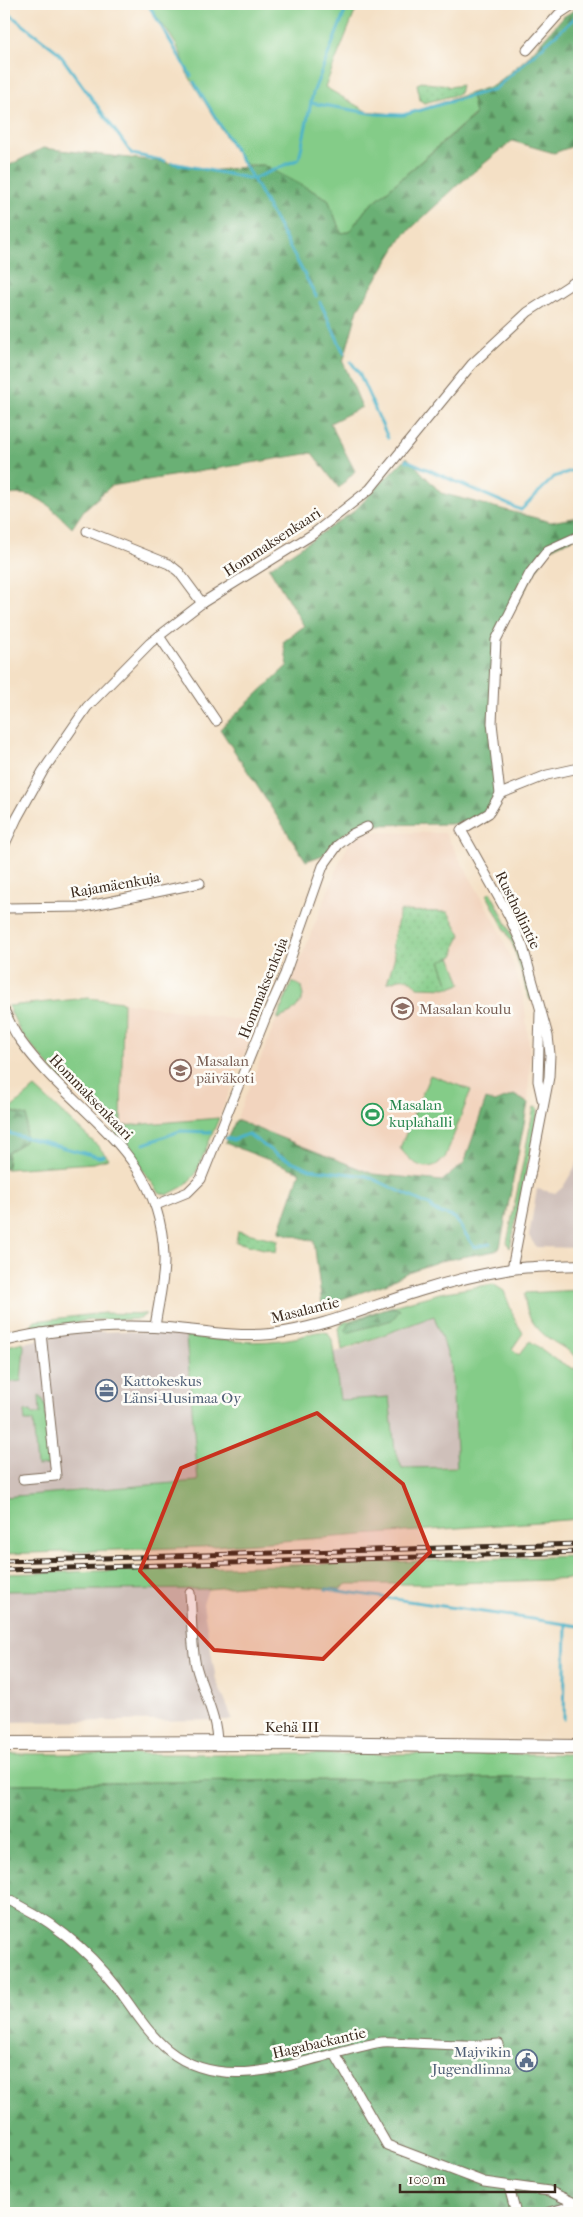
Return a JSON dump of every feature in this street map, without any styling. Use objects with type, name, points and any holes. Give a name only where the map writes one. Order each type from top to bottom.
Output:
[{"type":"highway","name":"Kehä III","points":[[4,1744],[579,1746]]},
{"type":"street","points":[[527,50],[558,14],[574,4]]},
{"type":"street","name":"Hommaksenkaari","points":[[4,844],[43,771],[87,706],[159,636],[202,603],[313,534],[370,489],[472,364],[528,312],[579,279]]},
{"type":"street","points":[[88,531],[170,564],[179,572],[202,603]]},
{"type":"street","points":[[579,536],[548,550],[530,573],[496,640],[492,723],[500,794],[547,776],[579,768]]},
{"type":"street","points":[[159,636],[216,721]]},
{"type":"street","name":"Rusthollintie","points":[[500,794],[489,813],[461,830],[508,914],[523,946],[548,1036],[550,1054],[549,1077],[542,1104],[512,1269]]},
{"type":"street","name":"Hommaksenkuja","points":[[156,1205],[188,1192],[201,1179],[285,974],[323,866],[338,846],[352,834],[367,827]]},
{"type":"street","name":"Rajamäenkuja","points":[[4,908],[84,907],[200,883]]},
{"type":"street","name":"Hommaksenkaari","points":[[4,1010],[19,1039],[52,1078],[105,1128],[131,1159],[147,1184],[156,1205]]},
{"type":"street","points":[[155,1327],[164,1258],[156,1205]]},
{"type":"street","name":"Masalantie","points":[[4,1341],[41,1333],[80,1328],[155,1327],[253,1335],[293,1331],[424,1290],[512,1269],[579,1265]]},
{"type":"street","points":[[23,1480],[56,1476],[41,1333]]},
{"type":"street","points":[[190,1593],[196,1665],[217,1728],[217,1744]]},
{"type":"street","name":"Hagabackantie","points":[[4,1898],[20,1904],[72,1940],[114,1984],[142,2021],[167,2049],[198,2068],[240,2072],[296,2066],[384,2042],[476,2046],[500,2044]]},
{"type":"street","points":[[335,2054],[387,2145],[484,2182],[549,2191],[579,2204]]},
{"type":"street","points":[[510,2187],[516,2213]]},
{"type":"street","points":[[547,2213],[579,2204]]},
{"type":"highlighted area","points":[[317,1413],[403,1484],[430,1552],[323,1659],[214,1650],[140,1571],[181,1468]]},
{"type":"shaded area","name":"Masalan koulu","points":[[367,832],[445,833],[498,927],[514,966],[524,1000],[530,1056],[528,1103],[514,1095],[494,1102],[486,1099],[464,1163],[442,1181],[373,1174],[236,1120],[340,861],[351,840]]},
{"type":"shaded area","name":"Masalan päiväkoti","points":[[123,1002],[257,1023],[219,1118],[121,1126]]},
{"type":"shaded area","points":[[579,1160],[579,1248],[536,1247],[529,1236],[537,1189],[556,1193],[563,1187]]},
{"type":"shaded area","points":[[434,1316],[451,1364],[457,1466],[402,1468],[395,1450],[340,1400],[333,1352],[346,1350]]},
{"type":"shaded area","points":[[127,1331],[186,1336],[199,1481],[67,1491],[4,1536],[4,1347],[71,1333]]},
{"type":"shaded area","points":[[208,1589],[203,1604],[216,1680],[233,1720],[4,1722],[4,1591]]},
{"type":"green space","points":[[148,4],[363,4],[355,12],[325,87],[366,111],[403,115],[471,93],[475,114],[366,209],[349,232],[341,233],[328,199],[263,165],[247,165],[235,152],[187,73],[176,44]]},
{"type":"green space","points":[[579,7],[579,144],[554,153],[512,141],[459,184],[402,237],[358,309],[343,362],[362,407],[330,423],[355,471],[339,488],[312,453],[111,486],[84,510],[72,528],[50,507],[34,497],[15,494],[4,496],[4,168],[43,148],[164,162],[209,171],[263,165],[328,199],[341,233],[349,232],[366,209],[475,115],[471,93],[495,85],[527,58],[563,17]]},
{"type":"green space","points":[[424,81],[431,84],[444,84],[450,87],[461,85],[459,94],[424,103],[420,100],[417,84]]},
{"type":"green space","points":[[407,457],[441,493],[551,522],[579,517],[579,536],[548,550],[496,640],[492,723],[500,794],[489,813],[473,821],[451,824],[361,825],[342,835],[323,855],[306,861],[220,729],[288,665],[283,642],[304,626],[269,568],[353,512]]},
{"type":"green space","points":[[490,892],[509,930],[525,969],[534,996],[530,1000],[513,945],[487,895]]},
{"type":"green space","points":[[400,911],[448,912],[461,935],[456,944],[454,956],[440,961],[450,988],[417,987],[411,980],[407,979],[387,983],[395,956],[392,945]]},
{"type":"green space","points":[[451,956],[461,984],[450,988],[440,960]]},
{"type":"green space","points":[[292,982],[301,986],[303,996],[301,1002],[291,1013],[277,1019]]},
{"type":"green space","points":[[88,998],[123,1002],[121,1126],[219,1118],[195,1175],[184,1186],[167,1195],[159,1192],[109,1124],[51,1068],[21,1033],[8,1006]]},
{"type":"green space","points":[[430,1075],[471,1090],[445,1158],[432,1166],[426,1167],[415,1163],[400,1148]]},
{"type":"green space","points":[[35,1088],[98,1146],[109,1159],[93,1163],[7,1169],[8,1152],[27,1117],[9,1110]]},
{"type":"green space","points":[[514,1095],[528,1103],[500,1247],[495,1251],[440,1261],[408,1272],[388,1283],[322,1306],[314,1241],[279,1232],[300,1172],[225,1143],[236,1120],[373,1174],[442,1181],[464,1163],[486,1099],[494,1102]]},
{"type":"green space","points":[[534,1107],[538,1108],[538,1112],[510,1248],[507,1243]]},
{"type":"green space","points":[[4,1110],[27,1116],[25,1142],[8,1152],[7,1169],[4,1169]]},
{"type":"green space","points":[[238,1231],[278,1240],[276,1252],[236,1242]]},
{"type":"green space","points":[[493,1284],[504,1291],[515,1320],[523,1333],[512,1349],[519,1355],[530,1341],[558,1361],[574,1369],[579,1363],[579,1519],[200,1547],[4,1554],[4,1497],[198,1481],[186,1336],[254,1342],[281,1340],[316,1332],[328,1333],[332,1340],[340,1400],[389,1397],[395,1450],[402,1468],[457,1467],[451,1364],[434,1316],[342,1350],[339,1329],[342,1323],[390,1307],[350,1323],[400,1310],[393,1306],[440,1293]]},
{"type":"green space","points":[[579,1290],[579,1362],[573,1354],[551,1340],[534,1324],[527,1310],[525,1293]]},
{"type":"green space","points":[[393,1306],[400,1310],[392,1320],[347,1333],[345,1331],[349,1323]]},
{"type":"green space","points":[[104,1313],[146,1314],[140,1319],[92,1320],[32,1328],[31,1325],[34,1321]]},
{"type":"green space","points":[[23,1342],[21,1381],[4,1383],[4,1347]]},
{"type":"green space","points":[[39,1396],[45,1404],[50,1465],[37,1466],[33,1421],[25,1421],[24,1412],[31,1411],[33,1414],[40,1414]]},
{"type":"green space","points":[[579,1556],[579,1579],[426,1584],[347,1584],[340,1589],[262,1584],[208,1589],[4,1591],[4,1574]]},
{"type":"green space","points":[[4,1754],[561,1754],[579,1755],[579,1777],[4,1784]]},
{"type":"green space","points":[[579,1777],[579,2213],[4,2213],[4,1784]]},
{"type":"waterway","points":[[148,4],[191,76]]},
{"type":"waterway","points":[[172,163],[253,179],[299,159],[313,93],[348,4]]},
{"type":"waterway","points":[[4,10],[58,52],[132,154],[165,161]]},
{"type":"waterway","points":[[311,103],[376,114],[403,115],[495,89],[579,14]]},
{"type":"waterway","points":[[194,82],[253,179],[316,296]]},
{"type":"waterway","points":[[320,302],[344,353]]},
{"type":"waterway","points":[[351,362],[359,373],[388,438]]},
{"type":"waterway","points":[[406,460],[521,510],[554,477],[579,468]]},
{"type":"waterway","points":[[144,1144],[180,1131],[210,1132]]},
{"type":"waterway","points":[[4,1132],[99,1157],[104,1156]]},
{"type":"waterway","points":[[226,1138],[233,1140],[248,1134],[277,1155],[310,1169],[367,1176],[431,1206],[433,1210],[455,1218],[474,1247],[490,1244]]},
{"type":"waterway","points":[[326,1589],[579,1626]]},
{"type":"waterway","points":[[564,1719],[566,1624]]},
{"type":"railway","points":[[4,1561],[579,1544]]},
{"type":"railway","points":[[4,1570],[579,1552]]},
{"type":"place","name":"Masalan koulu","points":[[403,1009]]},
{"type":"place","name":"Masalan päiväkoti","points":[[180,1070]]},
{"type":"place","name":"Masalan kuplahalli","points":[[373,1114]]},
{"type":"place","name":"Kattokeskus Länsi-Uusimaa Oy","points":[[107,1390]]},
{"type":"place","name":"Majvikin Jugendlinna","points":[[527,2061]]}]
